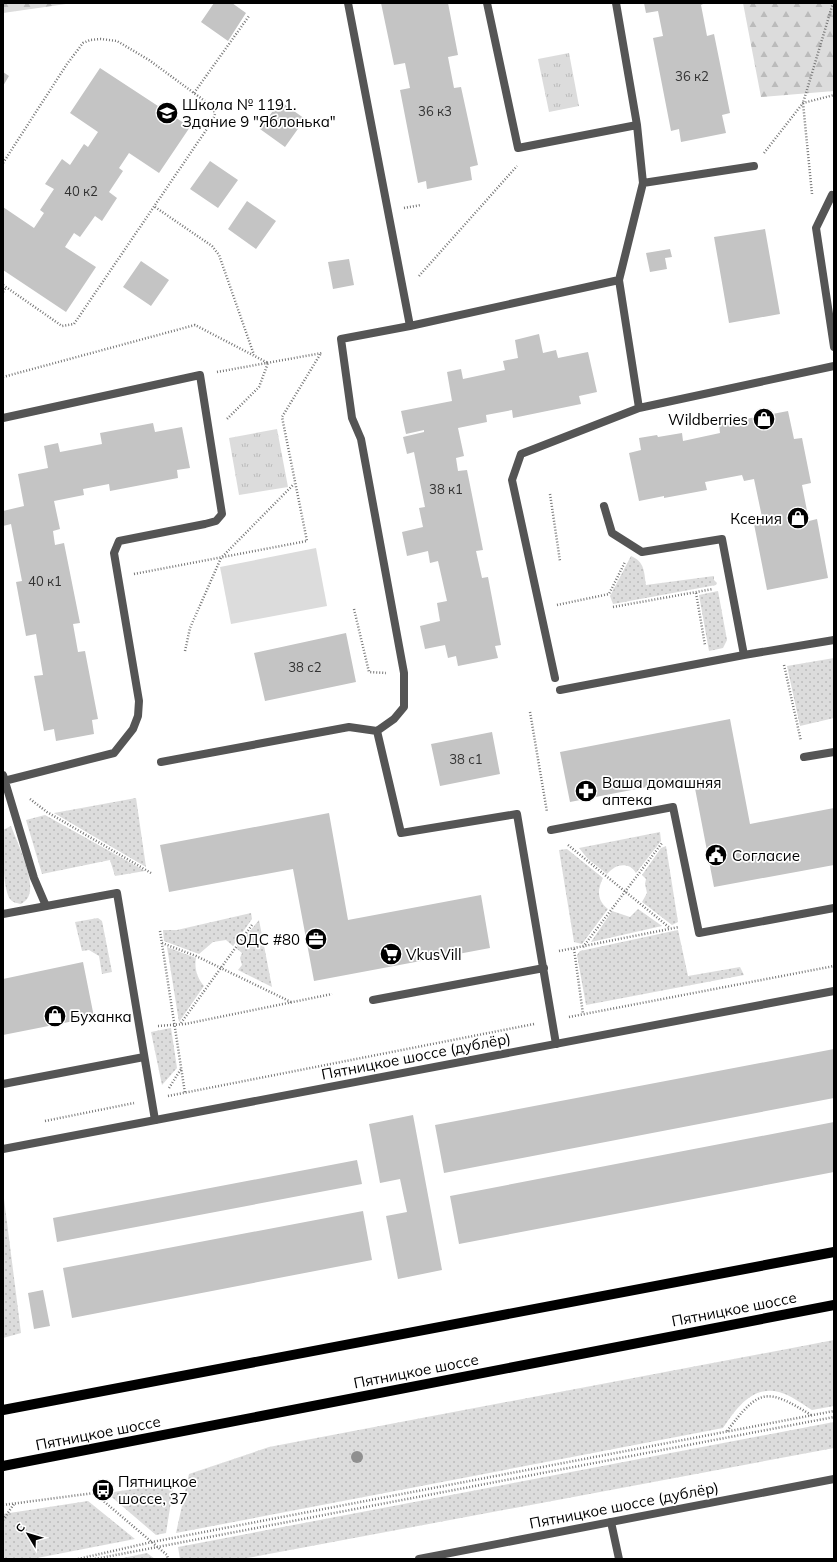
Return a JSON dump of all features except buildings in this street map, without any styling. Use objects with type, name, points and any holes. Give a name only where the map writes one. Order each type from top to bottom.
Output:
[{"type":"main road","points":[[3,1410],[834,1252]]},
{"type":"main road","name":"Пятницкое шоссе","points":[[3,1466],[834,1305]]},
{"type":"street","points":[[348,3],[410,326]]},
{"type":"street","points":[[487,3],[518,148],[637,125]]},
{"type":"street","points":[[616,3],[637,125],[643,183],[619,280],[639,408]]},
{"type":"street","points":[[643,183],[754,166]]},
{"type":"street","points":[[834,196],[832,195],[816,228],[834,347]]},
{"type":"street","points":[[161,762],[349,727],[377,731],[394,719],[404,707],[404,673],[361,439],[352,418],[341,338],[410,326],[619,280]]},
{"type":"street","points":[[555,678],[512,480],[521,454],[639,408],[834,366]]},
{"type":"street","points":[[3,418],[200,375],[211,435],[222,514],[216,521],[205,524],[119,541],[114,553],[138,701],[138,716],[133,729],[114,753],[4,778],[34,878],[46,906]]},
{"type":"street","points":[[604,506],[612,533],[642,552],[722,539],[744,655]]},
{"type":"street","points":[[560,690],[744,655],[834,640]]},
{"type":"street","points":[[377,731],[401,833],[517,814],[556,1044]]},
{"type":"street","points":[[804,757],[834,752]]},
{"type":"street","points":[[551,830],[673,808],[699,933],[834,908]]},
{"type":"street","points":[[3,914],[117,892],[155,1120]]},
{"type":"street","points":[[373,1000],[544,968]]},
{"type":"street","name":"Пятницкое шоссе (дублёр)","points":[[3,1149],[834,991]]},
{"type":"street","points":[[3,1084],[144,1057]]},
{"type":"street","name":"Пятницкое шоссе (дублёр)","points":[[419,1559],[834,1478]]},
{"type":"street","points":[[610,1522],[619,1559]]},
{"type":"path","points":[[754,166],[803,102],[833,3]]},
{"type":"path","points":[[194,93],[249,16]]},
{"type":"path","points":[[3,163],[67,64],[83,44],[90,40],[101,38],[117,41],[149,60],[212,106],[215,114],[213,120],[155,207],[74,324],[62,326],[3,285]]},
{"type":"path","points":[[803,102],[834,95]]},
{"type":"path","points":[[803,102],[813,197]]},
{"type":"path","points":[[403,293],[536,144]]},
{"type":"path","points":[[155,207],[207,242],[219,255],[254,355]]},
{"type":"path","points":[[3,292],[6,287]]},
{"type":"path","points":[[3,377],[195,325],[268,363]]},
{"type":"path","points":[[200,375],[342,349]]},
{"type":"path","points":[[118,577],[307,541],[294,484],[282,417],[321,353]]},
{"type":"path","points":[[211,435],[259,387],[268,363]]},
{"type":"path","points":[[185,651],[190,628],[221,558],[294,484]]},
{"type":"path","points":[[550,494],[560,561]]},
{"type":"path","points":[[539,608],[609,594],[626,561]]},
{"type":"path","points":[[613,607],[731,586]]},
{"type":"path","points":[[696,593],[705,646]]},
{"type":"path","points":[[354,609],[369,672],[404,673]]},
{"type":"path","points":[[783,662],[804,757]]},
{"type":"path","points":[[530,712],[551,830],[670,928]]},
{"type":"path","points":[[4,778],[47,812],[151,873]]},
{"type":"path","points":[[582,947],[663,842]]},
{"type":"path","points":[[180,1024],[252,924]]},
{"type":"path","points":[[553,952],[574,949],[670,928],[683,927]]},
{"type":"path","points":[[160,931],[185,1093]]},
{"type":"path","points":[[162,943],[220,968],[292,1002]]},
{"type":"path","points":[[574,949],[583,1014]]},
{"type":"path","points":[[181,1068],[162,1097],[834,966]]},
{"type":"path","points":[[140,1030],[174,1023],[180,1024],[332,994]]},
{"type":"path","points":[[42,1121],[151,1100]]},
{"type":"path","points":[[726,1432],[750,1402],[759,1397],[770,1395],[781,1398],[811,1415]]},
{"type":"path","points":[[78,1559],[152,1542],[834,1411]]},
{"type":"path","points":[[95,1559],[834,1417]]},
{"type":"path","points":[[3,1505],[94,1493],[167,1555],[168,1559]]},
{"type":"path","points":[[3,1520],[14,1504]]},
{"type":"green space","points":[[3,3],[73,3],[3,13]]},
{"type":"green space","points":[[743,3],[834,3],[834,91],[761,97]]},
{"type":"green space","points":[[569,53],[579,106],[549,112],[538,59]]},
{"type":"green space","points":[[277,429],[288,487],[239,495],[229,438]]},
{"type":"green space","points":[[316,548],[327,606],[231,624],[220,567]]},
{"type":"green space","points":[[631,556],[636,558],[641,564],[646,585],[714,576],[714,580],[717,583],[716,585],[613,604],[610,596]]},
{"type":"green space","points":[[718,591],[727,640],[723,648],[709,651],[699,595]]},
{"type":"green space","points":[[834,658],[834,718],[800,726],[787,666]]},
{"type":"green space","points":[[136,798],[146,867],[54,813]]},
{"type":"green space","points":[[45,815],[145,871],[115,876],[110,860],[42,874],[26,820]]},
{"type":"green space","points":[[11,826],[28,870],[30,880],[29,896],[21,904],[10,899],[7,893],[4,876],[3,830]]},
{"type":"green space","points":[[660,832],[661,841],[636,873],[630,867],[622,865],[614,868],[607,874],[588,859],[579,848]]},
{"type":"green space","points":[[666,846],[678,922],[672,925],[642,902],[647,893],[645,884],[646,879],[642,875],[661,848]]},
{"type":"green space","points":[[567,849],[603,878],[599,895],[604,906],[608,909],[582,944],[574,942],[559,850]]},
{"type":"green space","points":[[638,909],[662,926],[591,942],[612,911],[630,917]]},
{"type":"green space","points":[[251,913],[252,919],[233,946],[226,940],[213,942],[199,954],[164,941],[163,930],[177,930]]},
{"type":"green space","points":[[98,918],[102,921],[112,972],[102,974],[99,956],[89,950],[82,951],[75,922]]},
{"type":"green space","points":[[259,920],[272,987],[238,970],[242,965],[240,958],[242,953],[236,948]]},
{"type":"green space","points":[[678,930],[688,976],[740,967],[744,975],[586,1005],[577,955],[580,951]]},
{"type":"green space","points":[[167,947],[196,958],[195,965],[197,973],[204,986],[179,1022]]},
{"type":"green space","points":[[171,1028],[177,1068],[162,1085],[151,1032]]},
{"type":"green space","points":[[3,1191],[21,1333],[3,1338]]},
{"type":"green space","points":[[834,1340],[834,1406],[812,1410],[783,1393],[769,1391],[761,1392],[753,1395],[739,1406],[723,1428],[176,1533],[189,1474],[269,1447]]},
{"type":"green space","points":[[834,1422],[834,1448],[242,1559],[180,1559],[178,1547]]},
{"type":"green space","points":[[174,1483],[166,1533],[156,1535],[107,1493]]},
{"type":"green space","points":[[88,1501],[135,1539],[32,1559],[3,1559],[3,1514]]},
{"type":"green space","points":[[147,1553],[155,1559],[118,1559]]},
{"type":"place","name":"Школа № 1191. Здание 9 \"Яблонька\"","points":[[167,113]]},
{"type":"place","name":"Wildberries","points":[[764,419]]},
{"type":"place","name":"Ксения","points":[[798,518]]},
{"type":"place","name":"Ваша домашняя аптека","points":[[586,791]]},
{"type":"place","name":"Согласие","points":[[716,855]]},
{"type":"place","name":"ОДС #80","points":[[316,939]]},
{"type":"place","name":"VkusVill","points":[[391,954]]},
{"type":"place","name":"Буханка","points":[[55,1016]]},
{"type":"place","name":"Пятницкое шоссе, 37","points":[[103,1490]]}]
